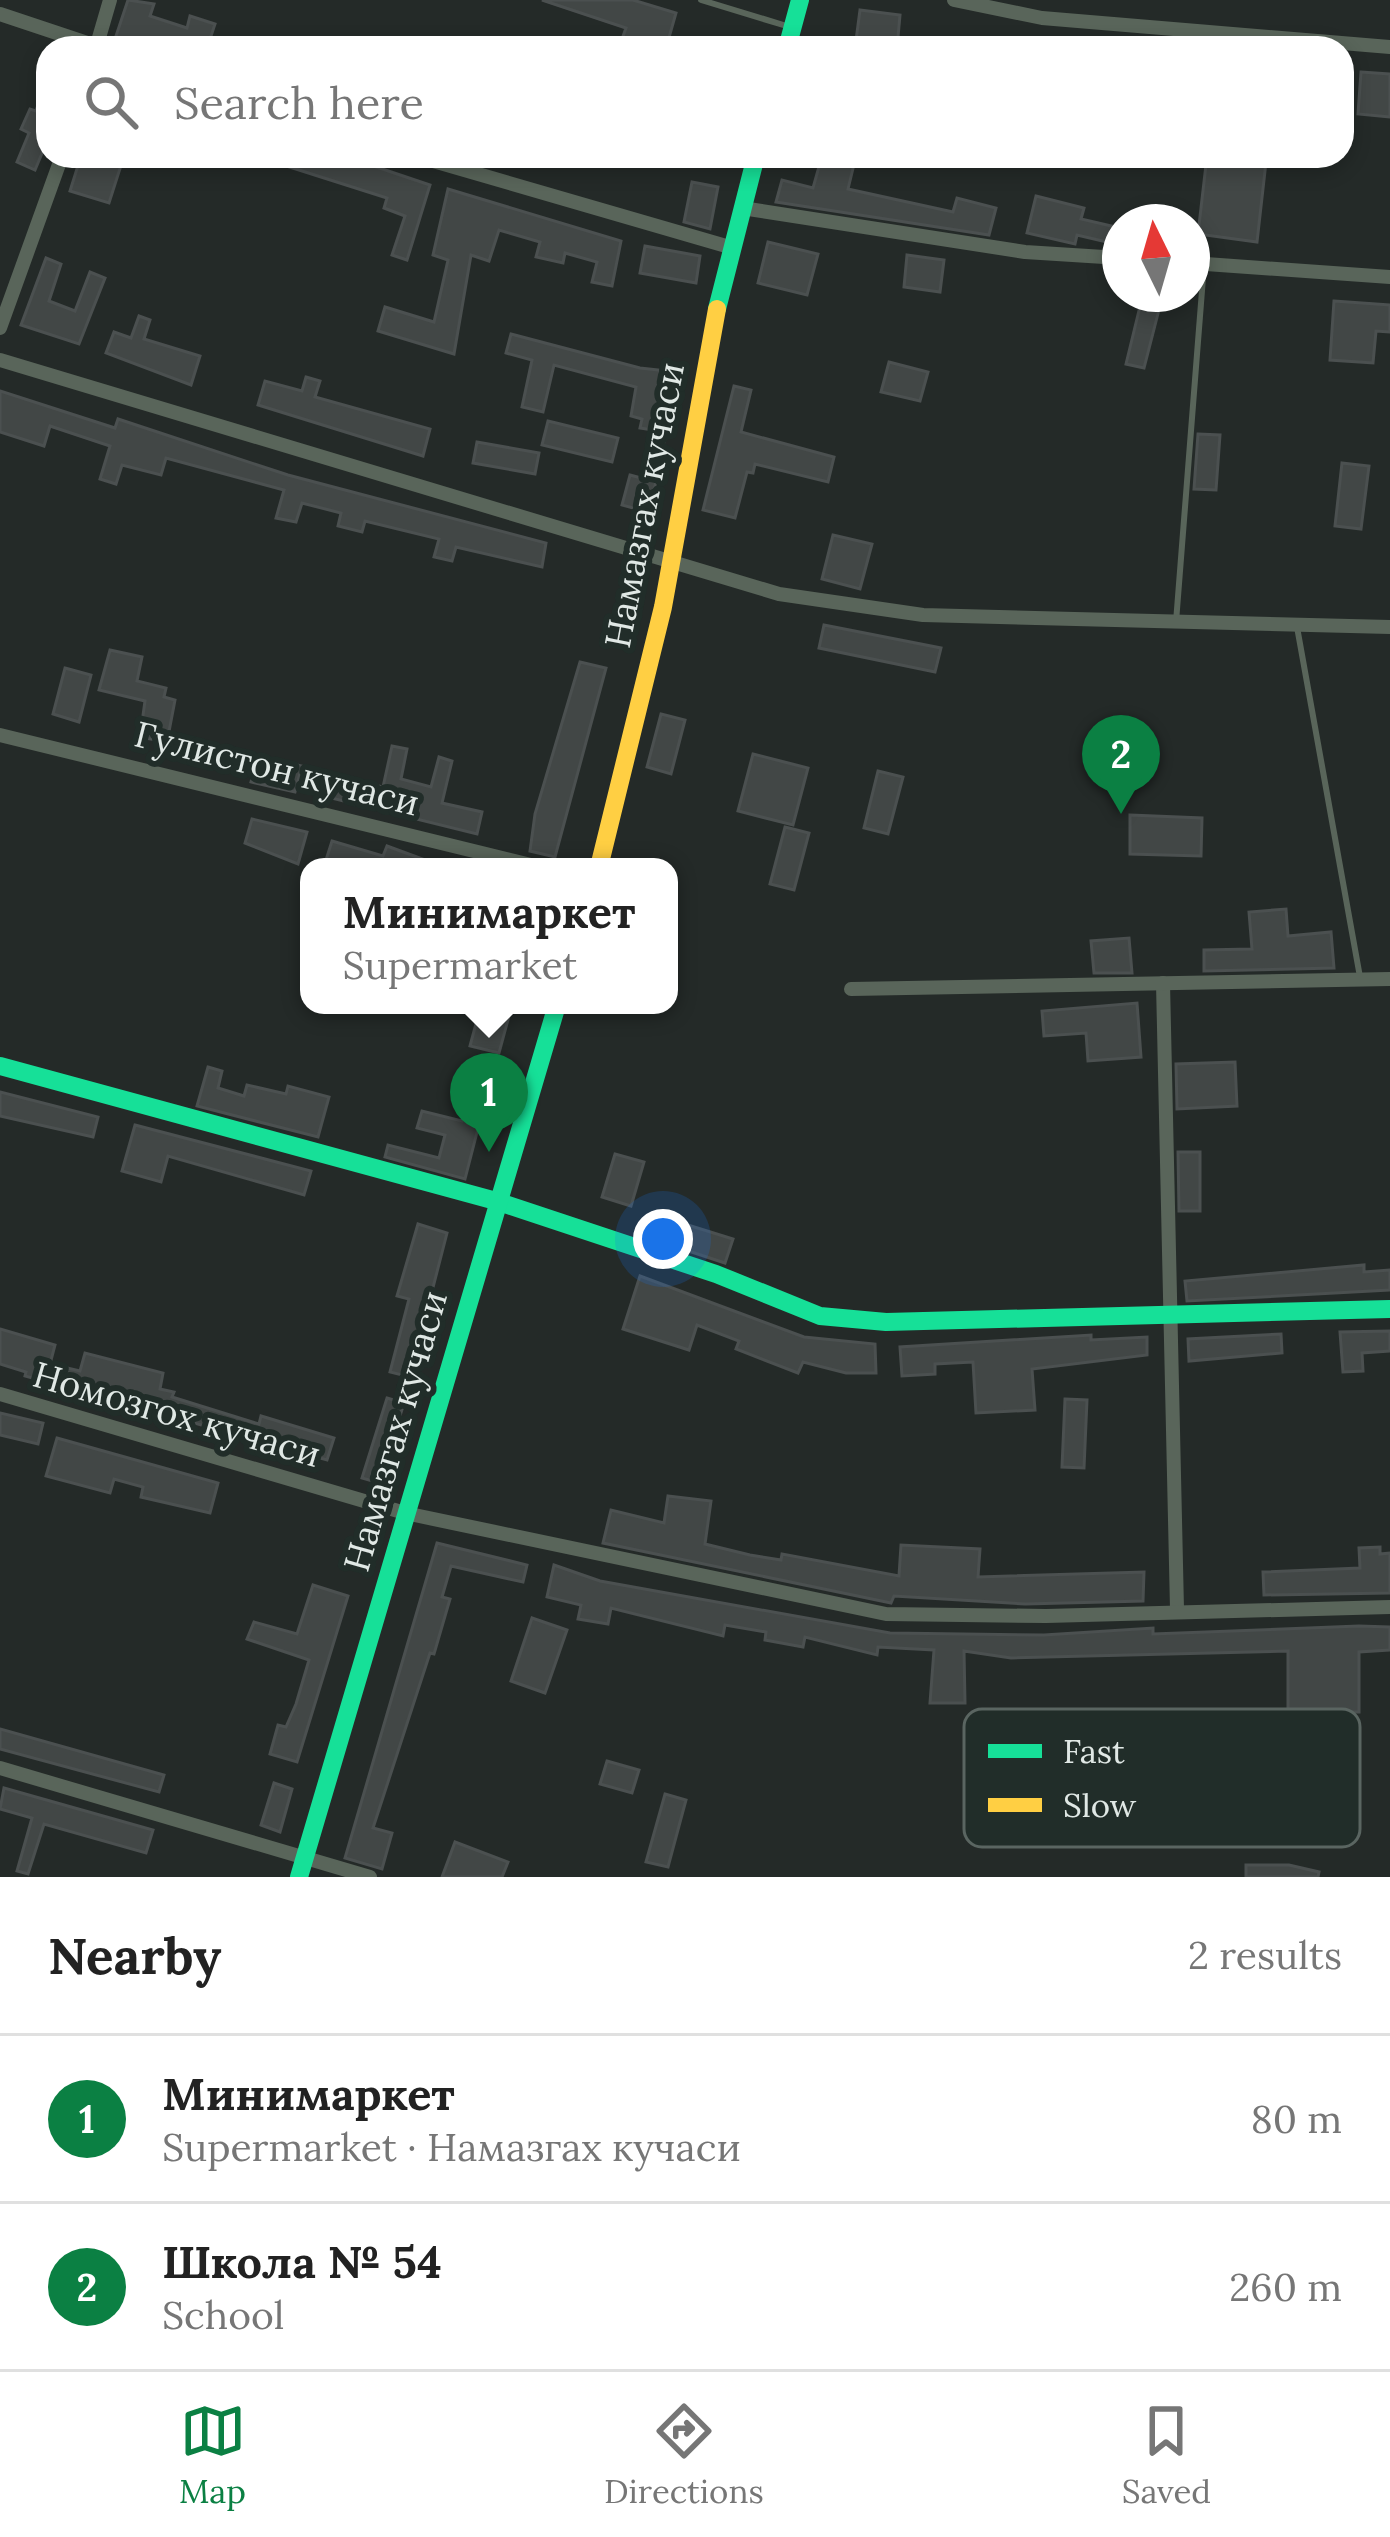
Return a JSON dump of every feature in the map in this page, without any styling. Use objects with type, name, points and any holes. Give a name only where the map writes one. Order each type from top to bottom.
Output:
[{"type":"street","points":[[101,36],[110,0]]},
{"type":"street","points":[[791,36],[800,0]]},
{"type":"street","points":[[954,0],[1042,18],[1258,36]]},
{"type":"street","points":[[0,14],[65,36]]},
{"type":"street","points":[[1354,44],[1390,47]]},
{"type":"street","points":[[0,328],[58,168]]},
{"type":"street","points":[[457,168],[734,248]]},
{"type":"street","name":"Намазгах кучаси","points":[[601,858],[670,564],[706,355],[753,168]]},
{"type":"street","points":[[742,208],[1025,252],[1102,257]]},
{"type":"street","points":[[1210,265],[1390,277]]},
{"type":"street","points":[[0,360],[779,594],[923,615],[1175,626],[1390,627]]},
{"type":"street","name":"Гулистон кучаси","points":[[0,735],[501,858]]},
{"type":"street","points":[[850,989],[1390,979]]},
{"type":"street","points":[[1163,983],[1177,1609]]},
{"type":"street","name":"Намазгах кучаси","points":[[302,1868],[554,1014]]},
{"type":"street","points":[[0,1066],[496,1201],[716,1274],[820,1316],[886,1322],[1390,1309]]},
{"type":"street","name":"Номозгох кучаси","points":[[0,1394],[405,1513],[886,1614],[1046,1616],[1390,1607]]},
{"type":"street","points":[[0,1768],[302,1868],[370,1877]]},
{"type":"lane","points":[[701,0],[785,36]]},
{"type":"lane","points":[[1175,626],[1195,312]]},
{"type":"lane","points":[[1297,627],[1344,863],[1360,979]]},
{"type":"building","points":[[128,0],[154,4],[150,16],[187,28],[190,16],[215,24],[211,36],[116,36]]},
{"type":"building","points":[[542,0],[633,0],[676,13],[669,36],[623,36],[626,28]]},
{"type":"building","points":[[860,10],[900,15],[898,36],[857,36]]},
{"type":"building","points":[[1361,72],[1390,74],[1390,117],[1358,114]]},
{"type":"building","points":[[30,109],[36,111],[35,170],[17,162],[29,133],[21,129]]},
{"type":"building","points":[[77,168],[120,168],[109,203],[70,191]]},
{"type":"building","points":[[293,168],[380,168],[430,185],[407,260],[392,255],[405,216],[384,208],[387,198]]},
{"type":"building","points":[[819,168],[853,168],[848,189],[953,212],[957,198],[996,208],[989,235],[776,202],[782,180],[813,188]]},
{"type":"building","points":[[1206,168],[1265,168],[1257,242],[1210,236],[1210,204],[1201,204]]},
{"type":"building","points":[[692,182],[718,187],[710,229],[684,222]]},
{"type":"building","points":[[448,189],[621,241],[612,286],[592,282],[597,262],[565,253],[563,263],[536,257],[540,242],[499,230],[489,261],[471,255],[454,354],[378,331],[385,307],[434,322],[448,260],[433,255]]},
{"type":"building","points":[[1036,196],[1084,208],[1081,219],[1102,224],[1102,241],[1077,235],[1075,244],[1027,233]]},
{"type":"building","points":[[768,242],[818,254],[807,295],[758,283]]},
{"type":"building","points":[[645,246],[700,256],[696,283],[640,273]]},
{"type":"building","points":[[907,255],[944,260],[940,292],[904,287]]},
{"type":"building","points":[[46,258],[61,264],[49,301],[75,311],[90,272],[105,278],[79,344],[21,325]]},
{"type":"building","points":[[1334,301],[1390,305],[1390,332],[1376,331],[1373,363],[1330,360]]},
{"type":"building","points":[[1139,312],[1158,312],[1144,368],[1126,364]]},
{"type":"building","points":[[139,316],[150,320],[144,339],[200,356],[191,385],[106,353],[114,332],[131,338]]},
{"type":"building","points":[[511,334],[640,368],[677,372],[664,442],[652,441],[653,430],[640,428],[642,419],[631,416],[636,387],[554,365],[543,412],[522,407],[532,360],[506,353]]},
{"type":"building","points":[[889,362],[928,372],[920,401],[881,392]]},
{"type":"building","points":[[306,377],[320,381],[315,397],[430,429],[423,456],[258,405],[265,381],[302,391]]},
{"type":"building","points":[[734,386],[751,390],[741,432],[834,457],[828,482],[755,464],[753,473],[747,472],[735,518],[703,510]]},
{"type":"building","points":[[0,391],[115,428],[118,419],[288,475],[546,543],[542,567],[456,547],[452,561],[434,557],[439,539],[365,521],[362,532],[338,526],[341,513],[302,503],[296,522],[276,518],[284,490],[166,458],[161,475],[122,465],[116,484],[100,479],[110,446],[50,426],[44,446],[0,432]]},
{"type":"building","points":[[548,421],[618,438],[612,462],[542,445]]},
{"type":"building","points":[[1198,434],[1220,435],[1216,490],[1194,489]]},
{"type":"building","points":[[477,442],[539,453],[535,474],[473,463]]},
{"type":"building","points":[[1342,463],[1369,466],[1361,529],[1335,526]]},
{"type":"building","points":[[630,475],[656,482],[648,512],[622,505]]},
{"type":"building","points":[[833,535],[872,544],[860,589],[822,579]]},
{"type":"building","points":[[824,625],[941,648],[935,672],[819,648]]},
{"type":"building","points":[[110,650],[142,657],[137,681],[166,688],[164,697],[175,700],[167,742],[140,737],[145,701],[99,690]]},
{"type":"building","points":[[580,662],[606,668],[555,857],[530,851],[535,814]]},
{"type":"building","points":[[65,668],[91,675],[79,722],[53,714]]},
{"type":"building","points":[[661,714],[685,720],[671,774],[647,767]]},
{"type":"building","points":[[392,746],[407,749],[401,779],[431,787],[439,757],[452,761],[442,803],[482,812],[477,834],[319,795],[324,774],[383,787]]},
{"type":"building","points":[[753,754],[808,768],[793,825],[738,811]]},
{"type":"building","points":[[258,756],[302,766],[295,792],[251,782]]},
{"type":"building","points":[[878,771],[903,777],[888,834],[864,828]]},
{"type":"building","points":[[1130,815],[1202,818],[1201,856],[1130,854]]},
{"type":"building","points":[[252,819],[307,832],[298,864],[245,843]]},
{"type":"building","points":[[785,827],[809,833],[794,890],[770,884]]},
{"type":"building","points":[[332,841],[383,856],[387,846],[420,858],[327,858]]},
{"type":"building","points":[[1286,909],[1288,936],[1331,932],[1334,968],[1204,971],[1204,950],[1252,949],[1249,912]]},
{"type":"building","points":[[1129,938],[1132,973],[1094,973],[1091,941]]},
{"type":"building","points":[[1137,1003],[1141,1057],[1088,1061],[1086,1033],[1044,1036],[1042,1011]]},
{"type":"building","points":[[479,1014],[510,1014],[499,1053],[470,1046]]},
{"type":"building","points":[[1235,1062],[1237,1106],[1177,1109],[1176,1064]]},
{"type":"building","points":[[208,1067],[222,1071],[218,1088],[244,1096],[247,1085],[286,1094],[288,1086],[329,1097],[318,1137],[197,1106]]},
{"type":"building","points":[[473,1074],[491,1078],[465,1179],[385,1157],[388,1145],[439,1158],[445,1135],[417,1128],[422,1111],[462,1121]]},
{"type":"building","points":[[0,1092],[98,1117],[93,1137],[0,1116]]},
{"type":"building","points":[[135,1125],[311,1171],[304,1195],[168,1156],[161,1182],[122,1171]]},
{"type":"building","points":[[1178,1152],[1200,1152],[1200,1211],[1179,1211]]},
{"type":"building","points":[[615,1154],[644,1162],[631,1206],[602,1197]]},
{"type":"building","points":[[659,1216],[733,1239],[725,1263],[652,1239]]},
{"type":"building","points":[[418,1224],[447,1233],[410,1377],[390,1372],[409,1299],[397,1296]]},
{"type":"building","points":[[1364,1265],[1364,1272],[1390,1270],[1390,1290],[1187,1301],[1185,1281]]},
{"type":"building","points":[[640,1276],[804,1337],[875,1344],[876,1373],[846,1373],[803,1362],[798,1373],[736,1349],[739,1341],[697,1325],[689,1350],[623,1329]]},
{"type":"building","points":[[0,1329],[55,1345],[50,1364],[80,1371],[85,1353],[163,1373],[160,1389],[174,1392],[172,1397],[259,1424],[261,1416],[334,1438],[327,1460],[25,1376],[26,1372],[0,1364]]},
{"type":"building","points":[[1390,1331],[1390,1351],[1362,1353],[1363,1371],[1343,1372],[1340,1332]]},
{"type":"building","points":[[1281,1334],[1282,1353],[1189,1361],[1188,1339]]},
{"type":"building","points":[[1091,1335],[1091,1340],[1147,1337],[1147,1355],[1032,1369],[1035,1410],[976,1413],[973,1362],[935,1364],[935,1374],[902,1376],[900,1347]]},
{"type":"building","points":[[387,1398],[404,1403],[379,1483],[362,1478]]},
{"type":"building","points":[[1065,1399],[1087,1400],[1084,1468],[1062,1467]]},
{"type":"building","points":[[0,1413],[43,1423],[38,1444],[0,1435]]},
{"type":"building","points":[[57,1438],[218,1483],[210,1513],[141,1497],[143,1487],[114,1479],[110,1493],[46,1476]]},
{"type":"building","points":[[668,1496],[711,1501],[705,1544],[750,1555],[781,1560],[782,1554],[899,1576],[901,1545],[980,1549],[978,1577],[1144,1572],[1143,1601],[1025,1604],[894,1596],[891,1603],[603,1543],[611,1510],[664,1523]]},
{"type":"building","points":[[437,1543],[527,1565],[523,1582],[451,1566],[442,1597],[450,1599],[434,1654],[430,1653],[373,1828],[392,1833],[382,1869],[345,1858]]},
{"type":"building","points":[[1380,1547],[1380,1554],[1390,1553],[1390,1593],[1264,1595],[1263,1572],[1360,1568],[1359,1548]]},
{"type":"building","points":[[554,1565],[600,1581],[890,1633],[1044,1635],[1153,1628],[1153,1634],[1390,1627],[1390,1650],[1359,1652],[1359,1709],[1288,1709],[1288,1651],[1011,1658],[964,1651],[965,1703],[930,1703],[934,1650],[878,1647],[877,1655],[805,1637],[803,1647],[765,1640],[766,1632],[725,1625],[723,1636],[611,1608],[608,1624],[578,1619],[581,1605],[547,1597]]},
{"type":"building","points":[[313,1585],[348,1596],[297,1762],[270,1754],[278,1725],[286,1727],[296,1704],[309,1660],[247,1639],[254,1622],[297,1634]]},
{"type":"building","points":[[532,1618],[567,1630],[545,1693],[511,1681]]},
{"type":"building","points":[[0,1729],[164,1775],[159,1792],[0,1749]]},
{"type":"building","points":[[607,1761],[639,1770],[632,1793],[600,1784]]},
{"type":"building","points":[[274,1783],[292,1789],[280,1832],[261,1825]]},
{"type":"building","points":[[4,1788],[153,1830],[146,1853],[44,1824],[28,1874],[17,1871],[32,1818],[0,1809]]},
{"type":"building","points":[[665,1794],[686,1800],[668,1867],[646,1862]]},
{"type":"building","points":[[455,1842],[508,1862],[502,1877],[442,1877]]},
{"type":"building","points":[[1246,1865],[1289,1865],[1319,1872],[1318,1877],[1246,1877]]},
{"type":"traffic: fast","points":[[790,36],[800,0]]},
{"type":"traffic: fast","points":[[717,309],[753,168]]},
{"type":"traffic: fast","points":[[299,1877],[554,1014]]},
{"type":"traffic: fast","points":[[0,1066],[496,1201],[716,1274],[820,1316],[886,1322],[1390,1309]]},
{"type":"traffic: slow","points":[[601,858],[663,607],[717,309]]},
{"type":"place","name":"Школа № 54","points":[[1121,814]]},
{"type":"place","name":"Минимаркет","points":[[489,1152]]}]
